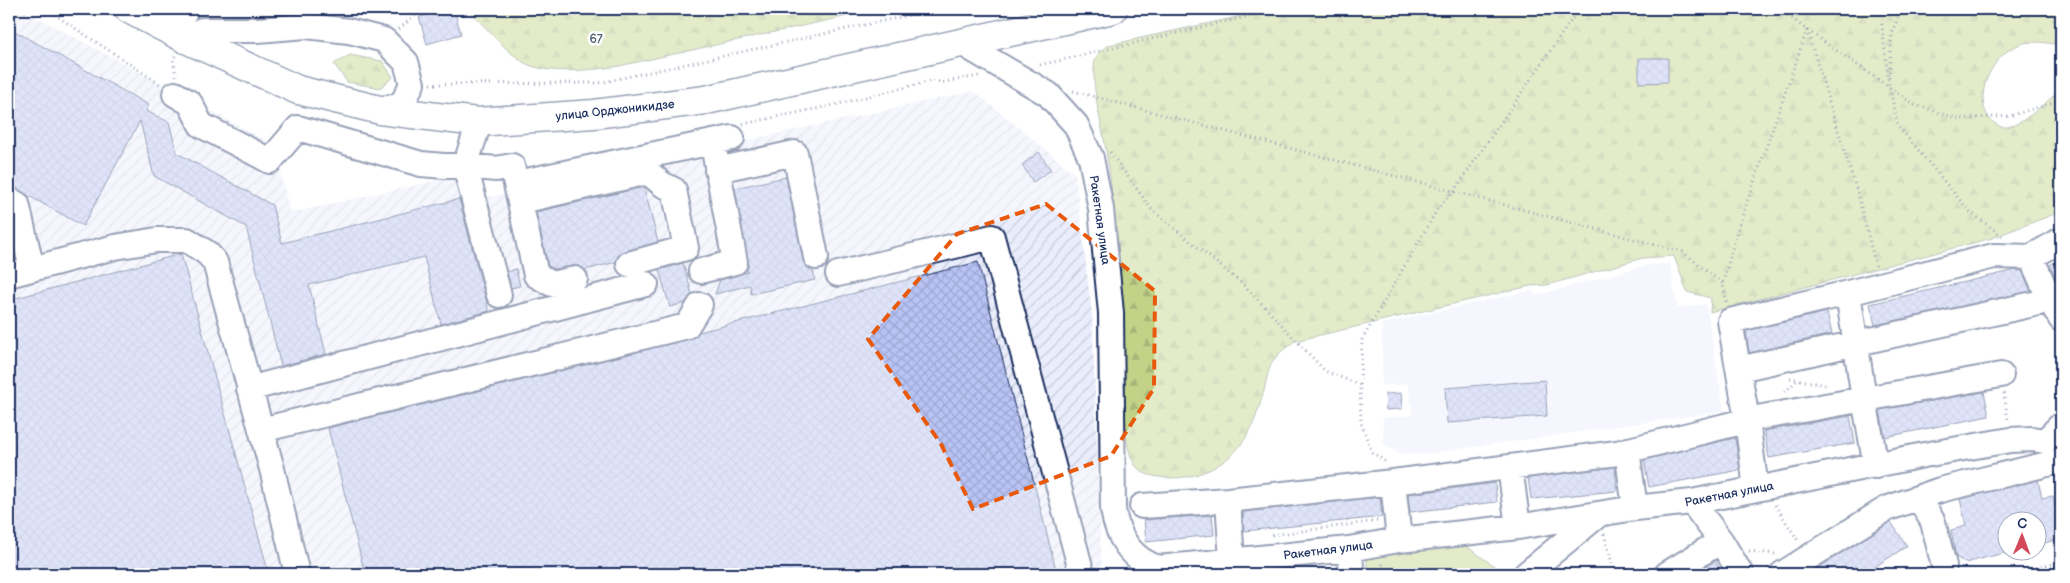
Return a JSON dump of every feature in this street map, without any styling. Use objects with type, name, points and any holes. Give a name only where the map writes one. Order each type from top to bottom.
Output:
[{"type":"main road","name":"улица Орджоникидзе","points":[[129,9],[180,36],[298,90],[380,110],[477,122],[594,114],[706,100],[1113,9]]},
{"type":"street","points":[[186,9],[180,36],[202,30],[258,30],[306,26],[349,31],[384,40],[406,62],[412,84],[402,104],[380,110]]},
{"type":"street","name":"Ракетная улица","points":[[963,44],[1048,94],[1076,125],[1091,158],[1100,209],[1111,313],[1113,509],[1115,523],[1120,535],[1135,556],[1146,564],[1158,568],[1349,549],[1399,540],[1518,527],[1635,508],[1692,502],[1924,455],[2010,440],[2032,439],[2053,433]]},
{"type":"street","points":[[175,94],[190,103],[202,126],[270,161],[298,128],[421,164],[496,169],[512,166],[536,275],[552,284],[575,279]]},
{"type":"street","points":[[477,122],[476,132],[465,166],[499,295]]},
{"type":"street","points":[[701,271],[735,262],[718,170],[728,135]]},
{"type":"street","points":[[519,192],[728,135]]},
{"type":"street","points":[[718,170],[795,153],[816,257]]},
{"type":"street","points":[[519,192],[648,172],[662,184],[674,190],[686,248],[629,264]]},
{"type":"street","points":[[9,200],[17,204],[32,269]]},
{"type":"street","points":[[838,274],[992,237],[1082,574]]},
{"type":"street","points":[[9,275],[115,247],[157,240],[187,240],[207,252],[215,262],[261,430],[297,574]]},
{"type":"street","points":[[1760,488],[1730,322],[1994,256],[2031,257],[2061,240]]},
{"type":"street","points":[[1739,369],[1856,342],[2057,305],[2031,257]]},
{"type":"street","points":[[249,389],[646,284]]},
{"type":"street","points":[[1848,293],[1876,466]]},
{"type":"street","points":[[261,430],[687,326],[700,305]]},
{"type":"street","points":[[1142,506],[1228,500],[1390,472],[1510,467],[1627,450],[1747,420],[1864,395],[2001,375]]},
{"type":"street","points":[[1782,574],[1886,509],[1930,494],[2059,467],[2053,433]]},
{"type":"street","points":[[1627,450],[1635,508]]},
{"type":"street","points":[[1924,455],[1934,522],[1944,566]]},
{"type":"street","points":[[1510,467],[1518,527]]},
{"type":"street","points":[[1390,472],[1399,540]]},
{"type":"street","points":[[1228,500],[1232,561]]},
{"type":"street","points":[[1692,502],[1724,545],[1742,574]]},
{"type":"street","points":[[1526,574],[1598,514]]},
{"type":"street","points":[[1667,574],[1724,545]]},
{"type":"street","points":[[1349,549],[1352,574]]},
{"type":"path","points":[[46,9],[175,94]]},
{"type":"path","points":[[384,40],[423,9]]},
{"type":"path","points":[[412,84],[599,83],[938,9]]},
{"type":"path","points":[[728,135],[834,105],[930,81],[944,82],[1032,67],[1280,9]]},
{"type":"path","points":[[1390,472],[1372,452],[1361,423],[1362,340],[1438,208],[1454,191],[1579,9]]},
{"type":"path","points":[[1780,9],[1915,105],[1959,119],[2010,116],[2061,100]]},
{"type":"path","points":[[1880,9],[1889,85],[1898,126],[1970,211],[2031,257]]},
{"type":"path","points":[[1889,85],[1892,34],[1901,9]]},
{"type":"path","points":[[1730,322],[1723,284],[1737,231],[1807,30]]},
{"type":"path","points":[[1807,30],[1858,195],[1880,285]]},
{"type":"path","points":[[1065,89],[1683,252],[1723,284]]},
{"type":"path","points":[[1108,148],[1152,210],[1244,286],[1325,371],[1360,384]]},
{"type":"path","points":[[1795,357],[1798,380]]},
{"type":"path","points":[[2001,375],[2010,440]]},
{"type":"path","points":[[1781,377],[1864,395]]},
{"type":"path","points":[[1784,393],[1798,380]]},
{"type":"path","points":[[1760,488],[1808,557]]},
{"type":"path","points":[[1598,514],[1615,574]]},
{"type":"path","points":[[1724,545],[1808,557]]},
{"type":"path","points":[[2012,574],[2061,562]]},
{"type":"highlighted area","points":[[1046,204],[1155,291],[1154,388],[1111,456],[973,509],[941,444],[868,339],[957,234]]},
{"type":"shaded area","points":[[9,9],[22,9],[274,145],[290,213],[462,175],[469,202],[974,91],[1075,174],[1092,314],[1102,574],[9,574]]},
{"type":"shaded area","points":[[1670,263],[1677,308],[1706,304],[1724,411],[1425,454],[1400,454],[1383,444],[1383,418],[1413,415],[1408,384],[1382,385],[1382,324],[1533,290],[1535,296],[1644,266]]},
{"type":"green space","name":"67","points":[[466,9],[880,9],[619,66],[570,71],[544,69],[523,62]]},
{"type":"green space","points":[[1274,9],[2061,9],[2061,45],[2038,42],[2027,43],[2007,51],[1992,68],[1987,78],[1983,101],[1985,111],[1992,121],[2002,127],[2011,126],[2034,113],[2061,90],[2061,210],[1992,238],[1710,312],[1711,298],[1687,292],[1674,256],[1643,258],[1547,285],[1530,286],[1295,341],[1273,361],[1268,371],[1256,416],[1246,438],[1231,456],[1209,470],[1195,475],[1174,478],[1153,476],[1146,474],[1137,467],[1131,457],[1126,438],[1123,326],[1117,243],[1110,175],[1095,90],[1095,61],[1100,52],[1109,45]]},
{"type":"green space","points":[[350,55],[382,61],[393,77],[380,88],[347,82],[334,64]]},
{"type":"green space","points":[[1465,545],[1505,574],[1368,574],[1366,553]]},
{"type":"building","points":[[454,9],[461,34],[427,44],[419,17]]},
{"type":"building","points":[[9,28],[149,105],[146,111],[169,122],[177,153],[272,205],[282,243],[459,199],[489,311],[441,324],[424,257],[309,285],[326,354],[281,366],[246,227],[154,176],[140,121],[83,226],[9,185]]},
{"type":"building","points":[[1639,58],[1668,58],[1668,82],[1639,83]]},
{"type":"building","points":[[1039,152],[1051,170],[1033,182],[1022,165]]},
{"type":"building","points":[[786,177],[803,260],[806,266],[813,270],[815,280],[751,294],[750,285],[715,294],[720,280],[747,272],[748,266],[735,188]]},
{"type":"building","points":[[644,187],[658,242],[625,251],[619,255],[616,262],[585,270],[579,266],[554,269],[548,266],[536,212]]},
{"type":"building","points":[[181,254],[269,574],[9,574],[9,300]]},
{"type":"building","points":[[2061,258],[2061,285],[2058,285],[2050,265]]},
{"type":"building","points":[[978,262],[1057,574],[365,574],[328,428],[690,339],[699,332]]},
{"type":"building","points":[[683,263],[692,294],[685,303],[670,307],[659,270]]},
{"type":"building","points":[[516,269],[520,286],[511,288],[507,272]]},
{"type":"building","points":[[2016,270],[2022,271],[2031,291],[1875,325],[1870,304]]},
{"type":"building","points":[[1827,312],[1832,334],[1749,353],[1746,331]]},
{"type":"building","points":[[1545,380],[1547,416],[1447,423],[1445,388]]},
{"type":"building","points":[[1984,392],[1989,416],[1885,437],[1880,410]]},
{"type":"building","points":[[1401,393],[1402,409],[1386,410],[1385,394]]},
{"type":"building","points":[[1850,416],[1855,443],[1769,458],[1764,431]]},
{"type":"building","points":[[1735,438],[1740,470],[1649,487],[1644,460]]},
{"type":"building","points":[[1615,467],[1617,491],[1531,499],[1528,478]]},
{"type":"building","points":[[2038,480],[2042,498],[2053,496],[2060,533],[2055,540],[2048,542],[2048,510],[1998,510],[1998,555],[1965,563],[1956,557],[1951,530],[1966,526],[1960,499]]},
{"type":"building","points":[[1495,483],[1497,502],[1410,512],[1408,494]]},
{"type":"building","points":[[1380,497],[1382,517],[1244,531],[1243,512]]},
{"type":"building","points":[[1212,515],[1214,535],[1146,542],[1144,520]]},
{"type":"building","points":[[1891,522],[1907,546],[1864,574],[1808,574]]},
{"type":"building","points":[[1715,561],[1723,574],[1693,574]]}]
